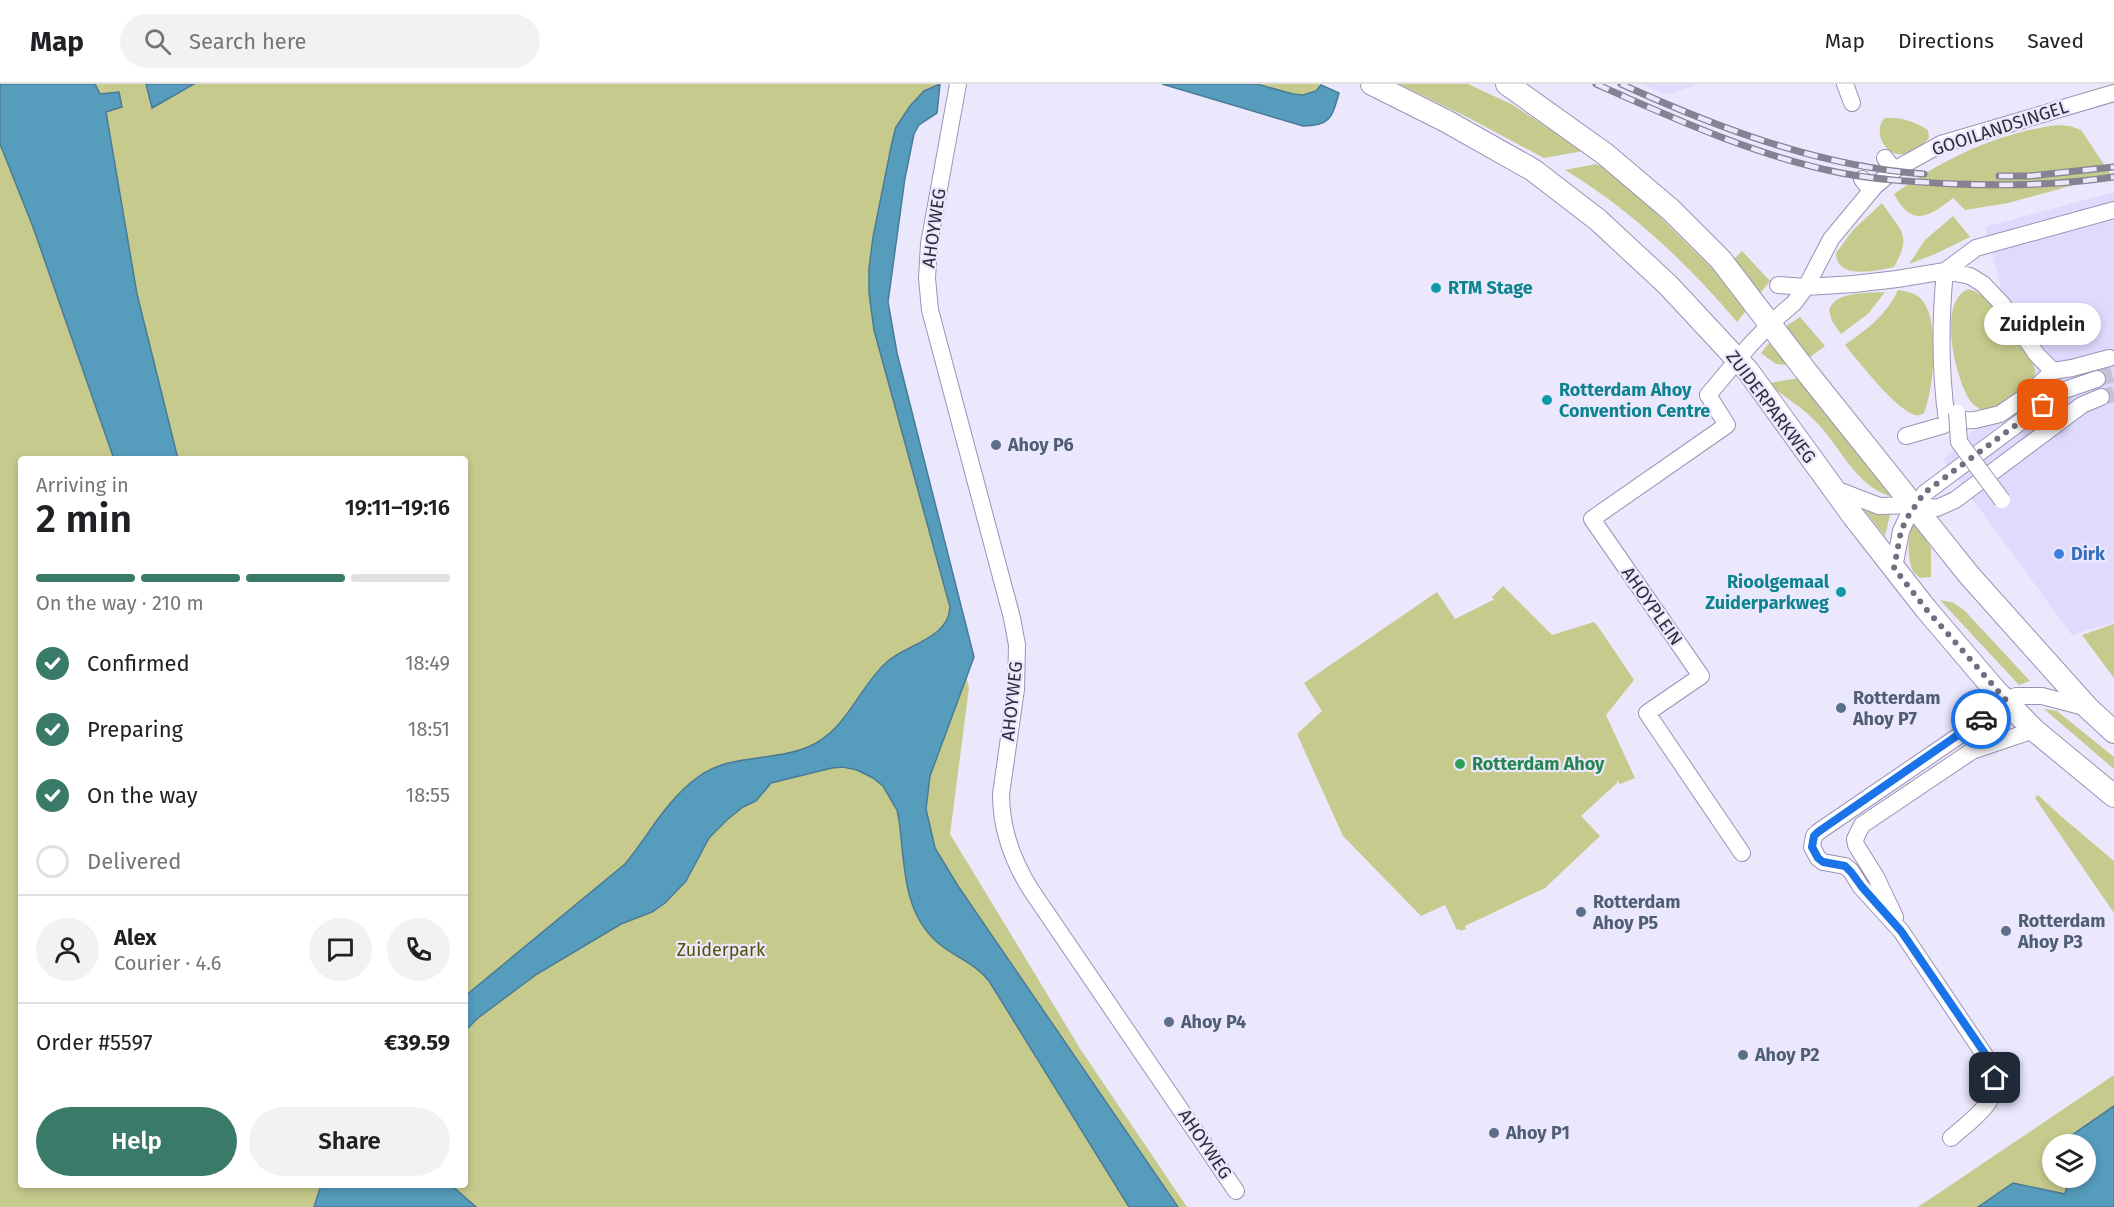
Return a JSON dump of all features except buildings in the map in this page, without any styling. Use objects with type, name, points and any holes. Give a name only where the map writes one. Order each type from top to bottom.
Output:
[{"type":"main road","name":"ZUIDERPARKWEG","points":[[1372,84],[1446,121],[1533,170],[1621,240],[1668,285],[1738,359],[1832,488],[1926,609],[2034,730],[2114,796]]},
{"type":"main road","points":[[1507,84],[1605,154],[1671,210],[1721,260],[1805,369],[1926,507],[1969,574],[2088,708],[2114,732]]},
{"type":"street","name":"AHOYWEG","points":[[958,84],[928,244],[927,297],[1015,630],[1018,673],[1001,794],[1006,835],[1014,859],[1031,890],[1236,1191]]},
{"type":"street","points":[[1845,84],[1852,103]]},
{"type":"street","name":"GOOILANDSINGEL","points":[[1717,384],[1771,323],[1794,303],[1806,287],[1831,239],[1866,185],[1889,164],[1941,144],[2114,93]]},
{"type":"street","points":[[2002,500],[1959,442],[1950,418],[1941,380],[1945,271],[1976,248],[2114,210]]},
{"type":"street","points":[[1778,285],[1806,287],[1897,279],[1945,271],[1970,276],[1983,284],[2001,304],[2037,355],[2053,371]]},
{"type":"street","points":[[1950,418],[1975,420],[2000,414],[2030,394],[2053,371],[2072,369],[2109,358]]},
{"type":"street","points":[[1926,507],[1924,493],[1940,480],[2062,391],[2097,379]]},
{"type":"street","name":"AHOYPLEIN","points":[[1717,384],[1708,395],[1727,425],[1592,519],[1701,676],[1647,713],[1742,853]]},
{"type":"street","points":[[1832,488],[1879,506],[1926,507],[1955,500],[2082,405],[2101,397]]},
{"type":"street","points":[[1906,436],[1944,425],[1950,418]]},
{"type":"street","points":[[1894,568],[1901,531],[1926,507]]},
{"type":"street","points":[[1951,1138],[1990,1102],[1995,1088],[1994,1072],[1988,1058],[1901,931],[1851,872],[1845,866],[1823,862],[1814,853],[1812,847],[1814,836],[1963,733],[2006,700],[2016,696],[2042,696],[2088,708]]},
{"type":"street","points":[[1856,845],[1855,838],[1858,831],[1868,820],[1957,760],[1972,751],[2034,730]]},
{"type":"street","points":[[1830,824],[1846,829],[1876,877],[1901,931]]},
{"type":"shaded area","points":[[1642,84],[1698,84],[1666,95]]},
{"type":"shaded area","points":[[2114,192],[2114,622],[2072,635],[1943,459],[2026,383],[1985,227]]},
{"type":"green space","name":"Zuiderpark","points":[[0,84],[939,84],[924,91],[917,98],[884,287],[921,491],[969,688],[950,834],[1081,1050],[1187,1207],[0,1207]]},
{"type":"green space","points":[[1257,84],[1321,85],[1315,91],[1299,95]]},
{"type":"green space","points":[[1399,84],[1468,84],[1513,105],[1583,151],[1544,158]]},
{"type":"green space","points":[[1885,118],[1902,119],[1918,125],[1928,130],[1929,138],[1916,149],[1904,154],[1894,153],[1882,141],[1881,124]]},
{"type":"green space","points":[[2057,125],[2081,130],[2111,175],[2008,203],[1965,210],[1953,198],[1929,214],[1921,216],[1907,212],[1894,194],[1971,149],[2013,134]]},
{"type":"green space","points":[[1596,164],[1605,168],[1645,202],[1750,306],[1737,322],[1657,239],[1613,202],[1565,170]]},
{"type":"green space","points":[[1882,203],[1902,233],[1903,247],[1894,267],[1859,272],[1843,267],[1838,262],[1836,253],[1853,230]]},
{"type":"green space","points":[[1953,216],[1970,237],[1909,264],[1925,240]]},
{"type":"green space","points":[[1742,251],[1770,281],[1758,296],[1730,263]]},
{"type":"green space","points":[[1968,289],[1977,292],[1989,301],[2029,353],[2035,370],[2034,382],[2008,405],[1983,411],[1969,399],[1954,358],[1951,324],[1953,309],[1959,297]]},
{"type":"green space","points":[[1898,290],[1920,298],[1927,307],[1931,320],[1934,354],[1931,388],[1924,413],[1919,415],[1907,411],[1888,395],[1845,345],[1882,315]]},
{"type":"green space","points":[[1885,292],[1868,314],[1841,334],[1832,321],[1829,310],[1832,304],[1838,299],[1853,294]]},
{"type":"green space","points":[[1800,317],[1825,346],[1807,358],[1783,328]]},
{"type":"green space","points":[[1774,337],[1791,365],[1776,364],[1761,353]]},
{"type":"green space","points":[[1799,378],[1891,492],[1889,496],[1867,483],[1812,418],[1769,385]]},
{"type":"green space","points":[[1862,507],[1890,515],[1885,536]]},
{"type":"green space","points":[[1914,522],[1931,548],[1931,577],[1920,578],[1913,572],[1911,566],[1909,539]]},
{"type":"green space","name":"Rotterdam Ahoy","points":[[1503,586],[1552,635],[1594,622],[1597,625],[1634,680],[1606,715],[1635,778],[1620,784],[1617,780],[1617,783],[1581,816],[1600,836],[1545,888],[1465,926],[1466,929],[1461,931],[1457,930],[1445,905],[1421,916],[1343,836],[1297,734],[1322,711],[1304,683],[1437,592],[1455,619],[1493,600],[1495,602],[1492,597]]},
{"type":"green space","points":[[1940,600],[1954,603],[1965,611],[2030,681],[2019,685]]},
{"type":"green space","points":[[2114,624],[2114,678],[2082,635]]},
{"type":"green space","points":[[2044,709],[2057,711],[2114,757],[2114,769]]},
{"type":"green space","points":[[2038,795],[2114,861],[2114,913],[2035,798]]},
{"type":"green space","points":[[2114,1075],[2114,1207],[1918,1207]]},
{"type":"water","points":[[0,84],[95,84],[100,94],[119,92],[122,107],[106,112],[137,294],[177,456],[113,456],[33,227],[0,144]]},
{"type":"water","points":[[146,84],[194,84],[152,108]]},
{"type":"water","points":[[940,84],[937,113],[919,125],[914,134],[905,178],[888,302],[897,353],[974,657],[930,776],[926,809],[935,848],[958,886],[1178,1207],[1129,1207],[989,981],[977,969],[937,942],[917,916],[907,886],[897,810],[883,786],[857,770],[843,767],[832,768],[771,783],[756,801],[743,807],[709,838],[686,881],[665,903],[652,912],[621,924],[537,974],[468,1028],[468,994],[625,864],[667,807],[687,786],[711,769],[724,764],[794,752],[821,740],[843,720],[868,683],[888,661],[935,633],[948,618],[950,607],[874,330],[869,293],[873,237],[896,127],[910,106],[924,91]]},
{"type":"water","points":[[1162,84],[1257,84],[1303,95],[1316,91],[1321,85],[1339,93],[1332,114],[1325,122],[1303,126]]},
{"type":"water","points":[[2114,1106],[2114,1207],[1978,1207],[2013,1183],[2065,1194],[2066,1188],[2096,1188],[2096,1134],[2073,1134]]},
{"type":"water","points":[[320,1188],[454,1188],[476,1207],[314,1207]]},
{"type":"tunnel","points":[[2097,379],[2114,374]]},
{"type":"tunnel","points":[[2101,397],[2114,394]]},
{"type":"railway","points":[[1596,84],[1747,147],[1841,173],[1897,180],[1975,185],[2054,183],[2114,177]]},
{"type":"railway","points":[[1621,84],[1731,130],[1807,154],[1884,170],[1924,174]]},
{"type":"railway","points":[[1999,176],[2030,176],[2114,167]]},
{"type":"way so far","points":[[1981,719],[2006,700],[1926,609],[1894,568],[1901,531],[1924,493],[2043,405]]},
{"type":"place","name":"RTM Stage","points":[[1436,288]]},
{"type":"place","name":"Rotterdam Ahoy Convention Centre","points":[[1547,400]]},
{"type":"place","name":"Zuidplein","points":[[2043,405]]},
{"type":"place","name":"Ahoy P6","points":[[996,445]]},
{"type":"place","name":"Dirk","points":[[2059,554]]},
{"type":"place","name":"Rioolgemaal Zuiderparkweg","points":[[1841,592]]},
{"type":"place","name":"Rotterdam Ahoy P7","points":[[1841,708]]},
{"type":"place","name":"Rotterdam Ahoy","points":[[1460,764]]},
{"type":"place","name":"Rotterdam Ahoy P5","points":[[1581,912]]},
{"type":"place","name":"Rotterdam Ahoy P3","points":[[2006,931]]},
{"type":"place","name":"Ahoy P4","points":[[1169,1022]]},
{"type":"place","name":"Ahoy P2","points":[[1743,1055]]},
{"type":"place","name":"Ahoy P1","points":[[1494,1133]]},
{"type":"route","points":[[1981,719],[1818,832],[1812,840],[1812,847],[1814,853],[1823,862],[1845,866],[1901,931],[1988,1058],[1995,1078]]}]
